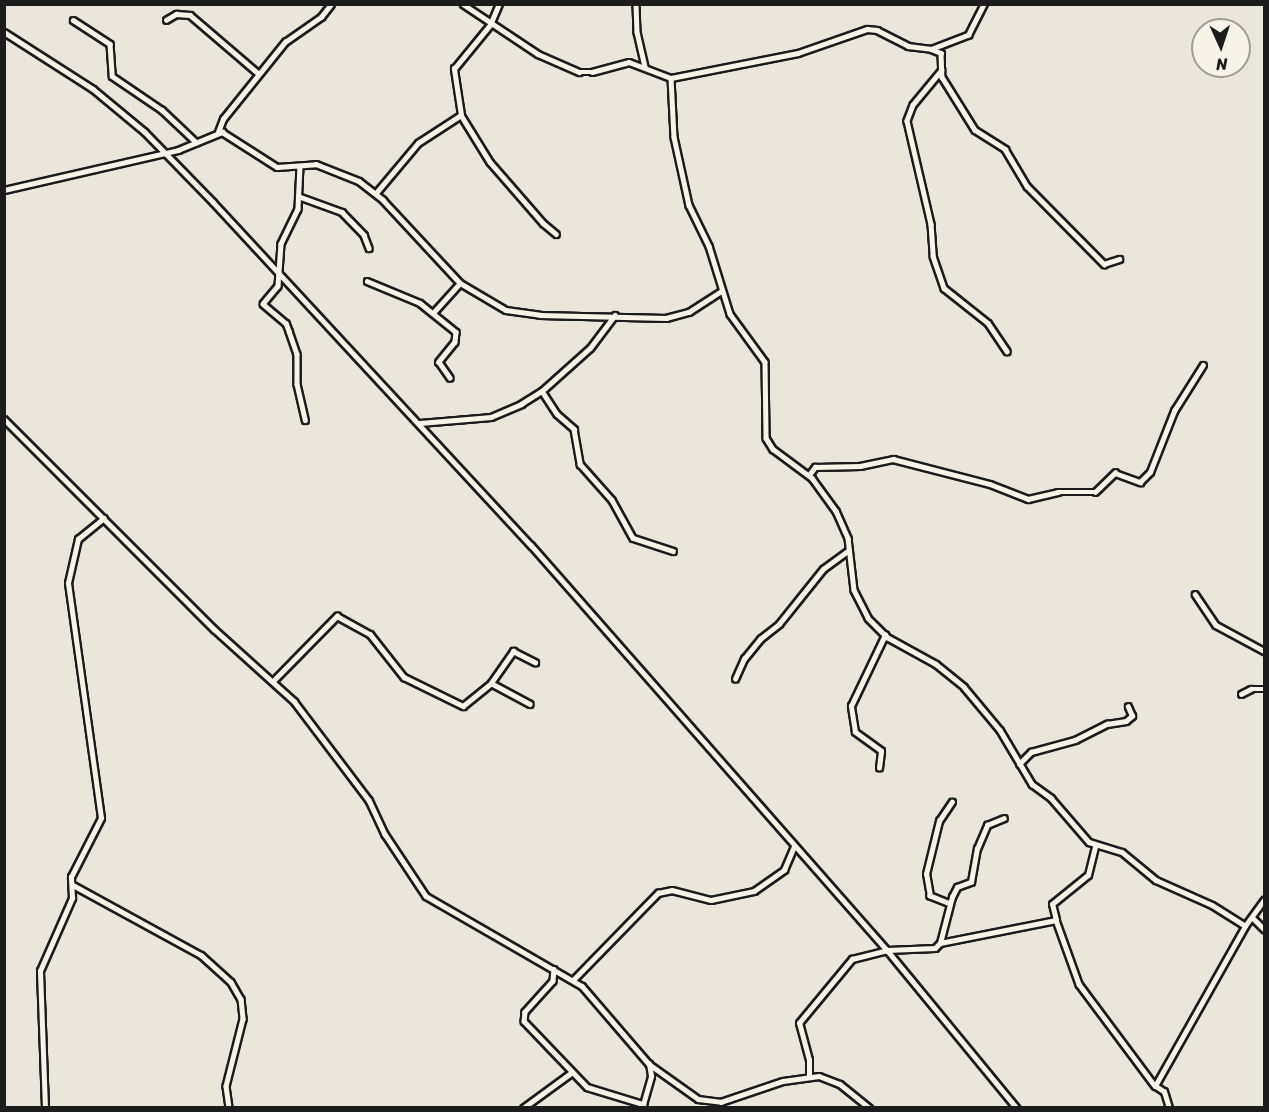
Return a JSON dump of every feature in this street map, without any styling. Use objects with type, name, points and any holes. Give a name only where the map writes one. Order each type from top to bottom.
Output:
[{"type":"street","points":[[218,132],[223,119],[285,42],[321,17],[331,4]]},
{"type":"street","points":[[463,4],[490,25],[538,54],[579,72],[592,72],[623,62],[645,67],[671,78],[798,53],[867,30],[877,30],[908,46],[931,49],[941,53],[942,77],[969,123],[1005,149],[1027,186],[1104,264],[1119,259]]},
{"type":"street","points":[[499,4],[490,25],[453,69],[461,115],[490,162],[543,223],[556,234]]},
{"type":"street","points":[[636,4],[636,32],[645,67]]},
{"type":"street","points":[[931,49],[968,35],[984,4]]},
{"type":"street","points":[[166,20],[176,14],[190,15],[258,73]]},
{"type":"street","points":[[73,20],[110,44],[112,76],[162,110],[196,142]]},
{"type":"street","points":[[4,32],[93,89],[166,153],[420,423],[886,951],[1017,1107]]},
{"type":"street","points":[[942,70],[913,105],[907,121],[931,224],[933,256],[944,288],[988,323],[1007,351]]},
{"type":"street","points":[[671,78],[674,137],[689,205],[709,246],[721,291],[738,329],[765,362],[764,426],[768,443],[808,475],[836,511],[849,550],[854,590],[868,618],[885,635],[957,680],[1000,730],[1036,788],[1051,798],[1095,846],[1122,852],[1156,880],[1212,905],[1245,926]]},
{"type":"street","points":[[376,193],[418,143],[461,115]]},
{"type":"street","points":[[4,190],[166,153],[218,132],[227,134],[269,164],[326,165],[376,193],[460,283],[506,310],[552,315],[680,315],[721,291]]},
{"type":"street","points":[[300,166],[295,219],[281,244],[278,286],[263,304],[286,323],[291,339],[305,420]]},
{"type":"street","points":[[298,196],[342,212],[364,235],[369,248]]},
{"type":"street","points":[[367,281],[416,301],[458,335],[439,362],[450,378]]},
{"type":"street","points":[[433,313],[460,283]]},
{"type":"street","points":[[420,423],[453,424],[491,417],[542,391],[590,348],[615,315]]},
{"type":"street","points":[[808,475],[815,467],[860,466],[893,459],[990,484],[1028,499],[1058,492],[1095,492],[1115,473],[1140,482],[1150,472],[1174,411],[1203,365]]},
{"type":"street","points":[[542,391],[557,414],[574,429],[580,464],[612,500],[633,538],[673,551]]},
{"type":"street","points":[[4,419],[214,628],[274,680],[369,800],[385,834],[421,892],[441,907],[573,980],[602,1006],[649,1064],[708,1103],[809,1077],[825,1077],[840,1084],[870,1107]]},
{"type":"street","points":[[45,1107],[40,971],[70,906],[71,877],[100,824],[101,813],[68,588],[78,539],[104,518]]},
{"type":"street","points":[[735,679],[744,659],[760,639],[779,624],[823,569],[849,550]]},
{"type":"street","points":[[1195,594],[1216,625],[1264,651]]},
{"type":"street","points":[[274,680],[337,616],[370,634],[404,677],[463,706],[490,683],[513,651],[535,662]]},
{"type":"street","points":[[879,768],[881,752],[855,732],[851,706],[885,635]]},
{"type":"street","points":[[490,683],[530,704]]},
{"type":"street","points":[[1241,694],[1251,689],[1264,689]]},
{"type":"street","points":[[1019,764],[1031,752],[1075,740],[1107,724],[1126,721],[1132,716],[1128,707]]},
{"type":"street","points":[[950,904],[930,896],[926,874],[932,840],[952,802]]},
{"type":"street","points":[[940,943],[957,887],[971,882],[977,849],[987,825],[1004,818]]},
{"type":"street","points":[[573,980],[658,893],[672,890],[711,900],[754,891],[784,870],[794,846]]},
{"type":"street","points":[[1095,846],[1088,875],[1053,904],[1056,920],[1079,984],[1155,1086],[1164,1092],[1169,1107]]},
{"type":"street","points":[[72,885],[201,955],[231,982],[241,999],[243,1019],[226,1086],[229,1107]]},
{"type":"street","points":[[1155,1086],[1245,926],[1264,900]]},
{"type":"street","points":[[1253,918],[1264,929]]},
{"type":"street","points":[[809,1077],[809,1060],[799,1031],[800,1019],[852,958],[886,951],[934,948],[940,943],[1056,920]]},
{"type":"street","points":[[554,969],[553,981],[523,1017],[571,1073],[595,1091],[643,1106],[651,1076],[649,1064]]},
{"type":"street","points":[[523,1107],[571,1073]]}]
